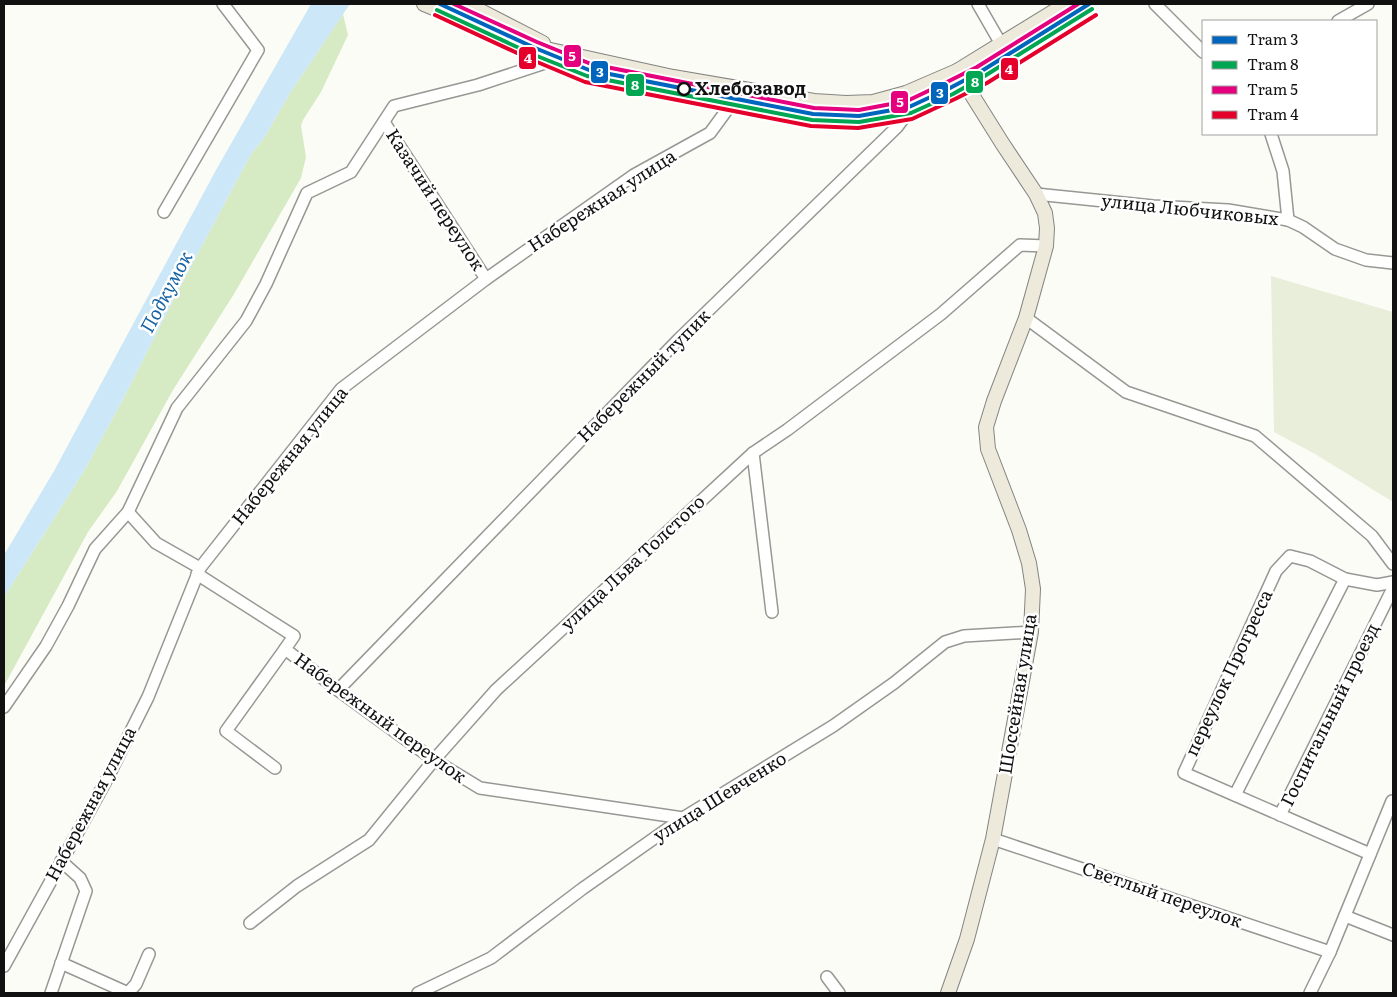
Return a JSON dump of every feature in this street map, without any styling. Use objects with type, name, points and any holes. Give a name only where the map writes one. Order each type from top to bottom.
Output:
[{"type":"main road","points":[[424,4],[449,8],[519,43],[569,55],[673,77],[814,101],[846,104],[873,102],[906,93],[957,71],[1066,4]]},
{"type":"main road","points":[[467,4],[569,55]]},
{"type":"main road","name":"Шоссейная улица","points":[[948,993],[967,939],[993,839],[1031,632],[1033,589],[1029,562],[1020,530],[988,449],[986,427],[1026,318],[1046,246],[1047,228],[1045,213],[1036,194],[957,71]]},
{"type":"street","points":[[164,212],[258,50],[223,4]]},
{"type":"street","points":[[978,4],[1001,44]]},
{"type":"street","points":[[1155,4],[1202,51]]},
{"type":"street","points":[[1340,20],[1368,4]]},
{"type":"street","points":[[4,707],[46,646],[68,606],[94,549],[128,512],[177,408],[246,320],[258,299],[307,194],[351,172],[394,106],[478,85],[569,55]]},
{"type":"street","name":"Набережный тупик","points":[[338,690],[679,339],[897,127],[909,111],[967,86]]},
{"type":"street","name":"Набережная улица","points":[[4,966],[107,779],[148,697],[199,571],[341,389],[486,279],[634,175],[710,133],[743,88]]},
{"type":"street","name":"Казачий переулок","points":[[384,122],[486,279]]},
{"type":"street","points":[[1271,135],[1282,171],[1288,220]]},
{"type":"street","name":"улица Любчиковых","points":[[1036,194],[1153,206],[1228,210],[1288,220],[1303,227],[1336,249],[1366,260],[1393,263]]},
{"type":"street","name":"улица Льва Толстого","points":[[250,923],[297,886],[369,840],[434,760],[496,690],[752,453],[787,430],[941,314],[1020,245],[1046,246]]},
{"type":"street","points":[[1026,318],[1126,392],[1255,436],[1372,536],[1393,564]]},
{"type":"street","points":[[752,453],[772,612]]},
{"type":"street","name":"Набережный переулок","points":[[128,512],[156,543],[294,636],[226,732],[275,768]]},
{"type":"street","name":"переулок Прогресса","points":[[1345,579],[1310,561],[1290,556],[1276,571],[1184,773],[1370,854]]},
{"type":"street","points":[[1235,795],[1345,579],[1377,585],[1393,582]]},
{"type":"street","name":"Госпитальный проезд","points":[[1280,815],[1393,588]]},
{"type":"street","name":"улица Шевченко","points":[[418,993],[492,958],[582,889],[683,818],[833,726],[894,682],[944,642],[964,636],[1031,632]]},
{"type":"street","name":"Набережный переулок","points":[[285,649],[434,760],[480,788],[683,818]]},
{"type":"street","points":[[1310,993],[1330,952],[1392,801]]},
{"type":"street","name":"Светлый переулок","points":[[993,839],[1330,952]]},
{"type":"street","points":[[51,993],[86,891],[80,878],[61,861]]},
{"type":"street","points":[[1345,916],[1393,935]]},
{"type":"street","points":[[61,963],[128,993],[136,984],[149,954]]},
{"type":"street","points":[[827,977],[839,993]]},
{"type":"green space","points":[[343,14],[348,35],[321,92],[301,126],[306,157],[301,178],[234,294],[173,390],[117,491],[88,532],[4,686],[4,597],[84,471],[251,154],[264,138],[290,93]]},
{"type":"green space","points":[[1271,276],[1393,312],[1393,502],[1315,454],[1274,432]]},
{"type":"water","name":"Подкумок","points":[[311,4],[350,4],[290,93],[264,138],[251,154],[84,471],[4,597],[4,555],[54,471],[216,170]]},
{"type":"tram line","name":"3","points":[[440,4],[535,48],[589,70],[813,114],[859,116],[909,107],[950,88],[980,72],[1089,4]]},
{"type":"tram line","name":"5","points":[[454,4],[537,42],[591,64],[814,108],[859,110],[907,101],[947,82],[977,67],[1078,4]]},
{"type":"tram line","name":"8","points":[[437,10],[532,54],[587,76],[812,120],[859,122],[911,113],[953,94],[1092,9]]},
{"type":"tram line","name":"4","points":[[435,15],[585,82],[811,126],[858,128],[912,119],[955,99],[987,83],[1096,15]]},
{"type":"place","name":"Хлебозавод","points":[[684,89]]}]
